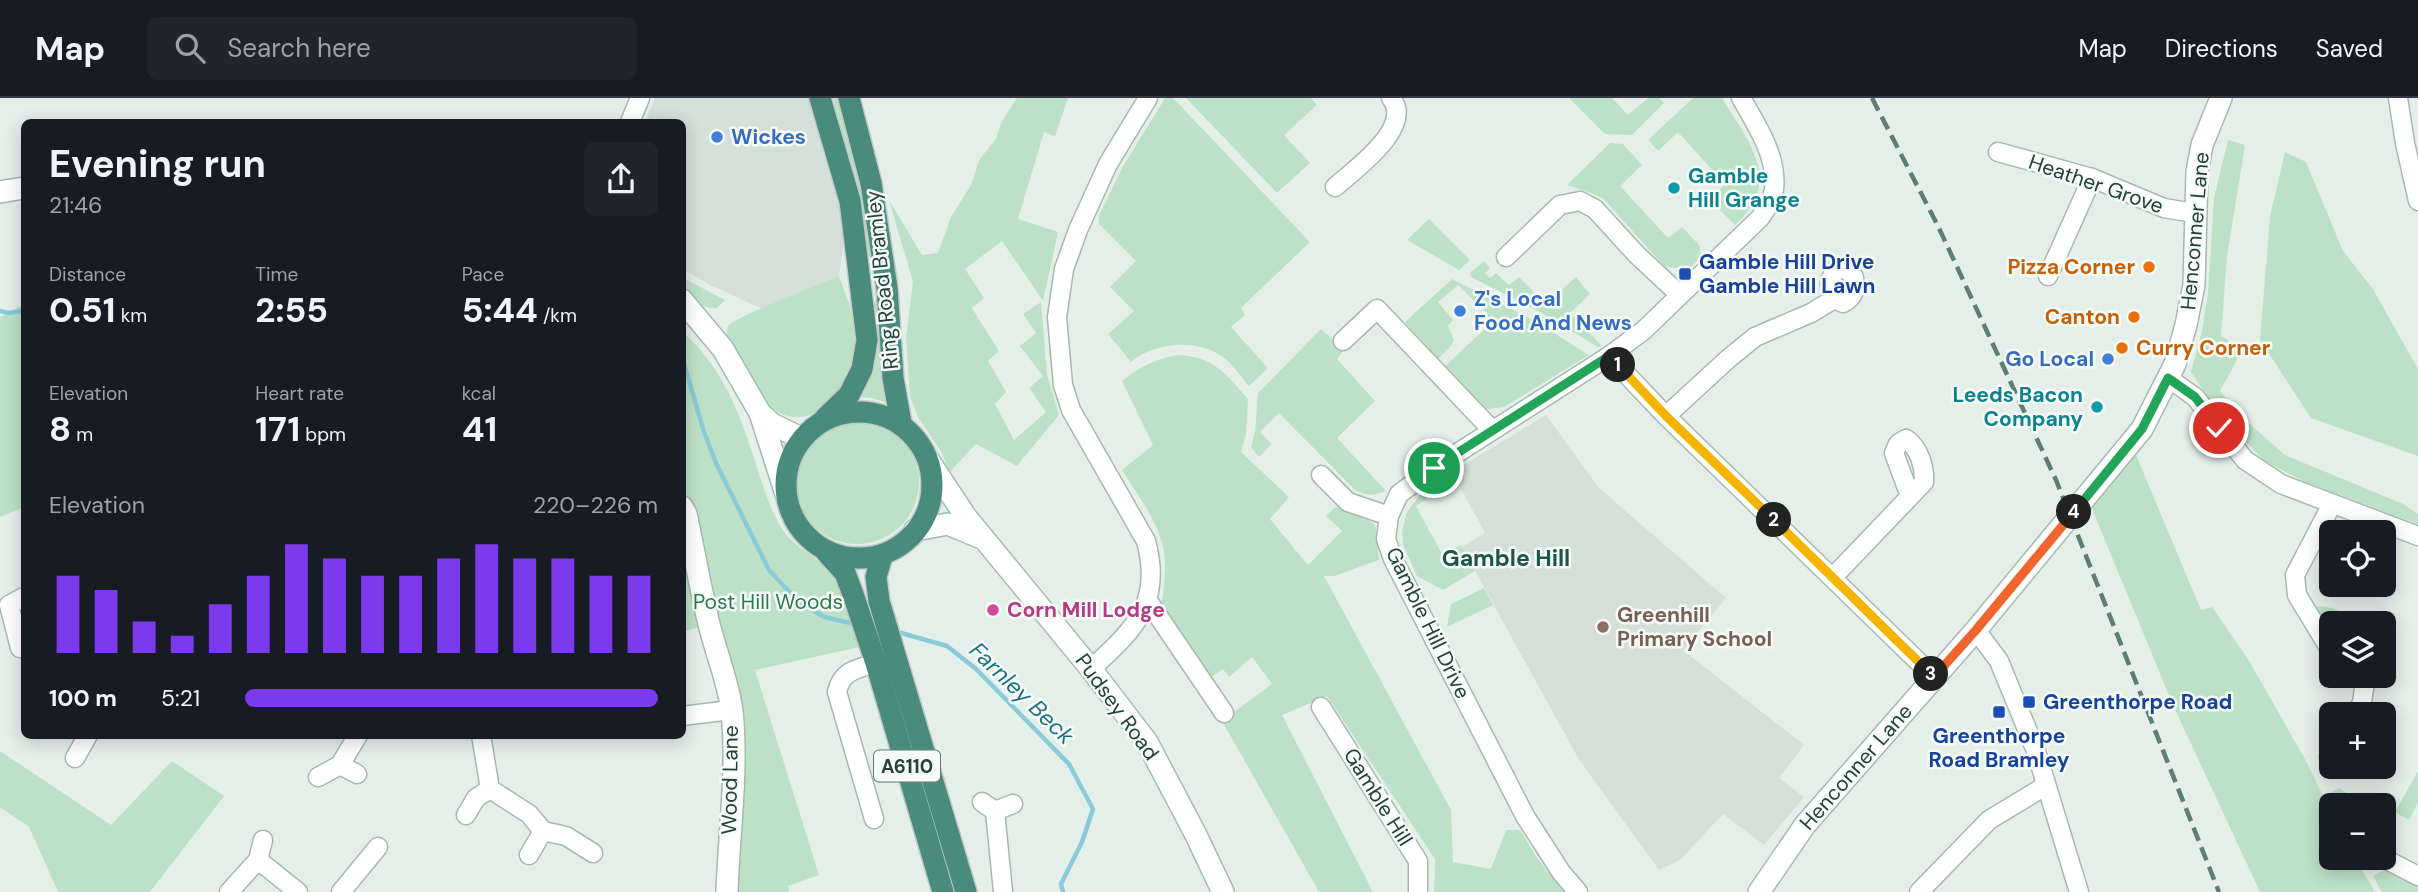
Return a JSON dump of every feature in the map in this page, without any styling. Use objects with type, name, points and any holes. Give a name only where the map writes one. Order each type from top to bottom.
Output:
[{"type":"highway","name":"Ring Road Bramley","points":[[819,424],[849,396],[862,369],[867,340],[850,201],[820,98]]},
{"type":"highway","name":"Ring Road Bramley","points":[[849,98],[871,183],[887,288],[893,378],[901,423]]},
{"type":"highway","name":"A6110","points":[[901,423],[877,412],[856,411],[819,424],[801,438],[788,462],[786,494],[800,532],[822,549],[845,573],[876,663],[897,695],[967,892]]},
{"type":"highway","points":[[882,556],[907,540],[915,530],[935,489],[929,461],[901,423]]},
{"type":"highway","name":"A6110","points":[[822,549],[855,560],[882,556],[876,577],[879,601],[893,647],[897,695],[943,892]]},
{"type":"street","points":[[631,119],[639,98]]},
{"type":"street","points":[[1091,669],[1128,634],[1148,601],[1152,562],[1146,541],[1071,410],[1063,385],[1056,317],[1064,269],[1078,230],[1108,164],[1148,98]]},
{"type":"street","points":[[1335,187],[1373,153],[1394,129],[1397,117],[1395,103],[1391,98]]},
{"type":"street","name":"Gamble Hill Drive","points":[[1578,892],[1525,816],[1398,569],[1386,539],[1389,516],[1399,494],[1434,468],[1609,356],[1643,331],[1760,218],[1775,188],[1770,155],[1741,98]]},
{"type":"street","name":"Henconner Lane","points":[[1759,892],[1805,825],[1976,630],[2142,429],[2178,354],[2194,285],[2197,172],[2203,145],[2221,98]]},
{"type":"street","points":[[2398,98],[2402,130],[2418,201]]},
{"type":"street","name":"Heather Grove","points":[[1998,152],[2092,178],[2164,208],[2194,213]]},
{"type":"street","points":[[2048,276],[2092,178]]},
{"type":"street","points":[[0,192],[21,188]]},
{"type":"street","points":[[1506,257],[1560,205],[1580,201],[1595,209],[1637,255],[1680,295]]},
{"type":"street","points":[[1666,416],[1755,337],[1811,313],[1834,299]]},
{"type":"street","points":[[686,305],[723,349],[760,414],[786,494]]},
{"type":"street","points":[[1343,341],[1377,309],[1492,430]]},
{"type":"street","points":[[1609,356],[1666,416],[1934,677]]},
{"type":"street","points":[[2168,378],[2195,397],[2245,460],[2281,484],[2418,536]]},
{"type":"street","points":[[760,414],[772,424],[801,438]]},
{"type":"street","name":"Pudsey Road","points":[[929,461],[966,517],[1091,669],[1147,742],[1223,892]]},
{"type":"street","points":[[1321,475],[1348,502],[1389,516]]},
{"type":"street","points":[[1833,577],[1913,492]]},
{"type":"street","points":[[2319,631],[2297,595],[2295,575],[2332,504]]},
{"type":"street","name":"Wood Lane","points":[[686,514],[709,624],[732,710],[734,783],[727,892]]},
{"type":"street","name":"Pudsey Road","points":[[915,530],[948,524],[984,540]]},
{"type":"street","points":[[1148,601],[1224,713]]},
{"type":"street","points":[[11,602],[20,648]]},
{"type":"street","points":[[1976,630],[1999,662],[2036,751],[2079,892]]},
{"type":"street","points":[[874,819],[837,692],[840,680],[851,671],[876,663]]},
{"type":"street","name":"Gamble Hill","points":[[1321,707],[1418,861],[1418,892]]},
{"type":"street","points":[[686,716],[732,710]]},
{"type":"street","points":[[75,758],[86,739]]},
{"type":"street","points":[[318,777],[340,765],[356,739]]},
{"type":"street","points":[[482,739],[490,789],[528,814],[543,831],[566,836],[593,853]]},
{"type":"street","points":[[340,765],[358,774]]},
{"type":"street","points":[[1919,892],[1989,820],[2045,786]]},
{"type":"street","points":[[466,815],[476,798],[490,789]]},
{"type":"street","points":[[1003,892],[989,806],[1013,804]]},
{"type":"street","points":[[529,855],[543,831]]},
{"type":"street","points":[[229,892],[258,860],[263,839]]},
{"type":"street","points":[[341,892],[378,847]]},
{"type":"street","points":[[258,860],[298,892]]},
{"type":"street","points":[[2396,865],[2418,876]]},
{"type":"shaded area","points":[[655,98],[820,98],[850,201],[839,276],[763,309],[686,271],[686,119],[646,119]]},
{"type":"shaded area","name":"Greenhill Primary School","points":[[1546,415],[1599,488],[1726,598],[1683,650],[1804,745],[1779,778],[1804,797],[1764,845],[1723,814],[1680,860],[1659,870],[1578,758],[1462,547],[1485,533],[1452,472]]},
{"type":"green space","points":[[833,98],[841,98],[856,153],[873,257],[871,258],[867,254],[855,187]]},
{"type":"green space","points":[[1017,98],[1068,98],[1055,136],[1044,132],[1018,219],[1058,232],[1043,301],[1002,241],[965,269],[984,298],[972,308],[999,351],[988,361],[1006,392],[995,404],[1014,440],[1046,412],[1029,388],[1043,376],[1020,346],[1036,333],[1023,314],[1041,302],[1047,374],[1059,415],[1017,466],[976,444],[949,473],[942,453],[918,417],[910,396],[906,337],[913,282],[889,200],[922,255],[938,253],[951,217],[971,185],[979,160],[996,139],[1002,121]]},
{"type":"green space","points":[[1165,98],[1173,98],[1310,242],[1241,308],[1245,315],[1231,327],[1268,368],[1249,386],[1227,361],[1202,347],[1164,347],[1141,355],[1131,362],[1108,334],[1134,311],[1110,287],[1136,261],[1099,224],[1098,218],[1122,168]]},
{"type":"green space","points":[[1186,98],[1311,98],[1317,105],[1284,135],[1310,163],[1277,193]]},
{"type":"green space","points":[[1569,98],[1612,98],[1628,115],[1648,98],[1659,98],[1664,103],[1632,135],[1605,134]]},
{"type":"green space","points":[[1693,98],[1722,98],[1751,146],[1757,162],[1760,177],[1757,192],[1750,208],[1735,225],[1710,200],[1725,184],[1678,132],[1658,151],[1648,140]]},
{"type":"green space","points":[[2228,140],[2245,145],[2227,257],[2221,336],[2243,349],[2220,391],[2244,419],[2285,455],[2403,504],[2418,514],[2418,524],[2305,482],[2264,461],[2216,409],[2191,372],[2202,331],[2208,293],[2214,198]]},
{"type":"green space","points":[[1610,143],[1623,144],[1642,165],[1620,186],[1668,238],[1682,227],[1700,246],[1700,258],[1688,270],[1664,266],[1604,199],[1567,185]]},
{"type":"green space","points":[[2285,152],[2306,162],[2343,251],[2373,289],[2418,369],[2418,456],[2311,418],[2260,340],[2270,216]]},
{"type":"green space","points":[[1429,219],[1470,260],[1459,270],[1407,240]]},
{"type":"green space","points":[[1484,261],[1490,268],[1485,273],[1490,278],[1496,273],[1509,285],[1519,277],[1546,304],[1576,277],[1590,294],[1570,313],[1602,346],[1598,347],[1540,312],[1471,277],[1470,273]]},
{"type":"green space","points":[[839,276],[857,332],[858,350],[854,366],[832,398],[816,412],[798,417],[778,412],[767,405],[727,341],[728,327],[747,315]]},
{"type":"green space","points":[[1452,279],[1531,319],[1589,355],[1504,407],[1487,409],[1481,406],[1445,366],[1488,326],[1488,314],[1458,285],[1438,302],[1453,320],[1448,326],[1454,340],[1438,359],[1405,322]]},
{"type":"green space","points":[[686,280],[725,300],[717,308],[712,308],[702,306],[686,293]]},
{"type":"green space","points":[[874,302],[881,302],[888,403],[859,397],[876,334]]},
{"type":"green space","points":[[21,306],[21,508],[0,517],[0,317]]},
{"type":"green space","points":[[1321,329],[1344,350],[1337,359],[1375,401],[1337,438],[1386,491],[1382,493],[1366,494],[1354,489],[1279,413],[1260,432],[1272,444],[1259,457],[1251,447],[1258,393]]},
{"type":"green space","name":"Post Hill Woods","points":[[686,336],[705,356],[732,399],[769,504],[783,530],[795,544],[838,579],[850,608],[860,647],[755,670],[819,875],[788,886],[789,892],[727,892],[734,783],[709,624],[686,631]]},
{"type":"green space","points":[[1178,355],[1201,359],[1218,368],[1248,399],[1246,435],[1241,452],[1289,497],[1270,519],[1308,565],[1342,531],[1326,516],[1334,508],[1339,507],[1373,523],[1376,528],[1379,560],[1334,576],[1324,576],[1451,810],[1453,862],[1491,869],[1506,830],[1520,830],[1537,858],[1564,892],[1434,892],[1435,859],[1327,696],[1282,715],[1373,892],[1319,892],[1222,721],[1272,684],[1252,657],[1229,677],[1223,669],[1208,679],[1161,608],[1165,567],[1162,542],[1148,510],[1122,470],[1153,445],[1122,381],[1148,364]]},
{"type":"green space","points":[[857,420],[881,424],[901,438],[915,458],[919,482],[915,506],[901,526],[881,540],[857,544],[833,540],[813,526],[799,506],[795,482],[799,458],[813,438],[833,424]]},
{"type":"green space","points":[[2134,450],[2201,610],[2212,607],[2248,659],[2322,793],[2319,793],[2319,870],[2362,870],[2375,892],[2260,892],[2173,705],[2090,504]]},
{"type":"green space","points":[[1425,494],[1427,499],[1416,506],[1442,554],[1461,545],[1475,571],[1443,590],[1417,576],[1403,545],[1402,532],[1407,512],[1420,495]]},
{"type":"green space","points":[[1484,588],[1493,605],[1447,627],[1451,604]]},
{"type":"green space","points":[[2318,606],[2340,611],[2319,611],[2319,618],[2315,611]]},
{"type":"green space","points":[[0,751],[111,825],[172,761],[224,796],[150,892],[58,892],[29,827],[0,807]]},
{"type":"green space","points":[[2418,771],[2418,803],[2409,820],[2396,810]]},
{"type":"green space","points":[[2339,788],[2347,793],[2330,793]]},
{"type":"green space","points":[[2384,870],[2395,870],[2418,882],[2418,892],[2382,892],[2373,876]]},
{"type":"waterway","name":"Farnley Beck","points":[[0,311],[21,311]]},
{"type":"waterway","name":"Farnley Beck","points":[[686,371],[716,463],[769,570],[797,600],[824,617],[855,624]]},
{"type":"waterway","name":"Farnley Beck","points":[[894,631],[947,646],[976,669],[1069,764],[1093,809],[1082,842],[1061,884],[1063,892]]},
{"type":"railway","points":[[1872,98],[1938,226],[2056,480],[2219,892]]},
{"type":"place","name":"Wickes","points":[[717,137]]},
{"type":"place","name":"Gamble Hill Grange","points":[[1674,188]]},
{"type":"place","name":"Pizza Corner","points":[[2149,267]]},
{"type":"place","name":"Gamble Hill Drive Gamble Hill Lawn","points":[[1685,274]]},
{"type":"place","name":"Z's Local Food And News","points":[[1460,311]]},
{"type":"place","name":"Canton","points":[[2134,317]]},
{"type":"place","name":"Curry Corner","points":[[2122,348]]},
{"type":"place","name":"Go Local","points":[[2108,359]]},
{"type":"place","name":"Leeds Bacon Company","points":[[2097,407]]},
{"type":"place","name":"Corn Mill Lodge","points":[[993,610]]},
{"type":"place","name":"Greenhill Primary School","points":[[1603,627]]},
{"type":"place","name":"Greenthorpe Road","points":[[2029,702]]},
{"type":"place","name":"Greenthorpe Road Bramley","points":[[1999,712]]},
{"type":"district","name":"Gamble Hill","points":[[1506,558]]},
{"type":"route","points":[[1434,468],[1609,356],[1666,416],[1934,677],[2142,429],[2168,378],[2195,397],[2219,428]]}]
